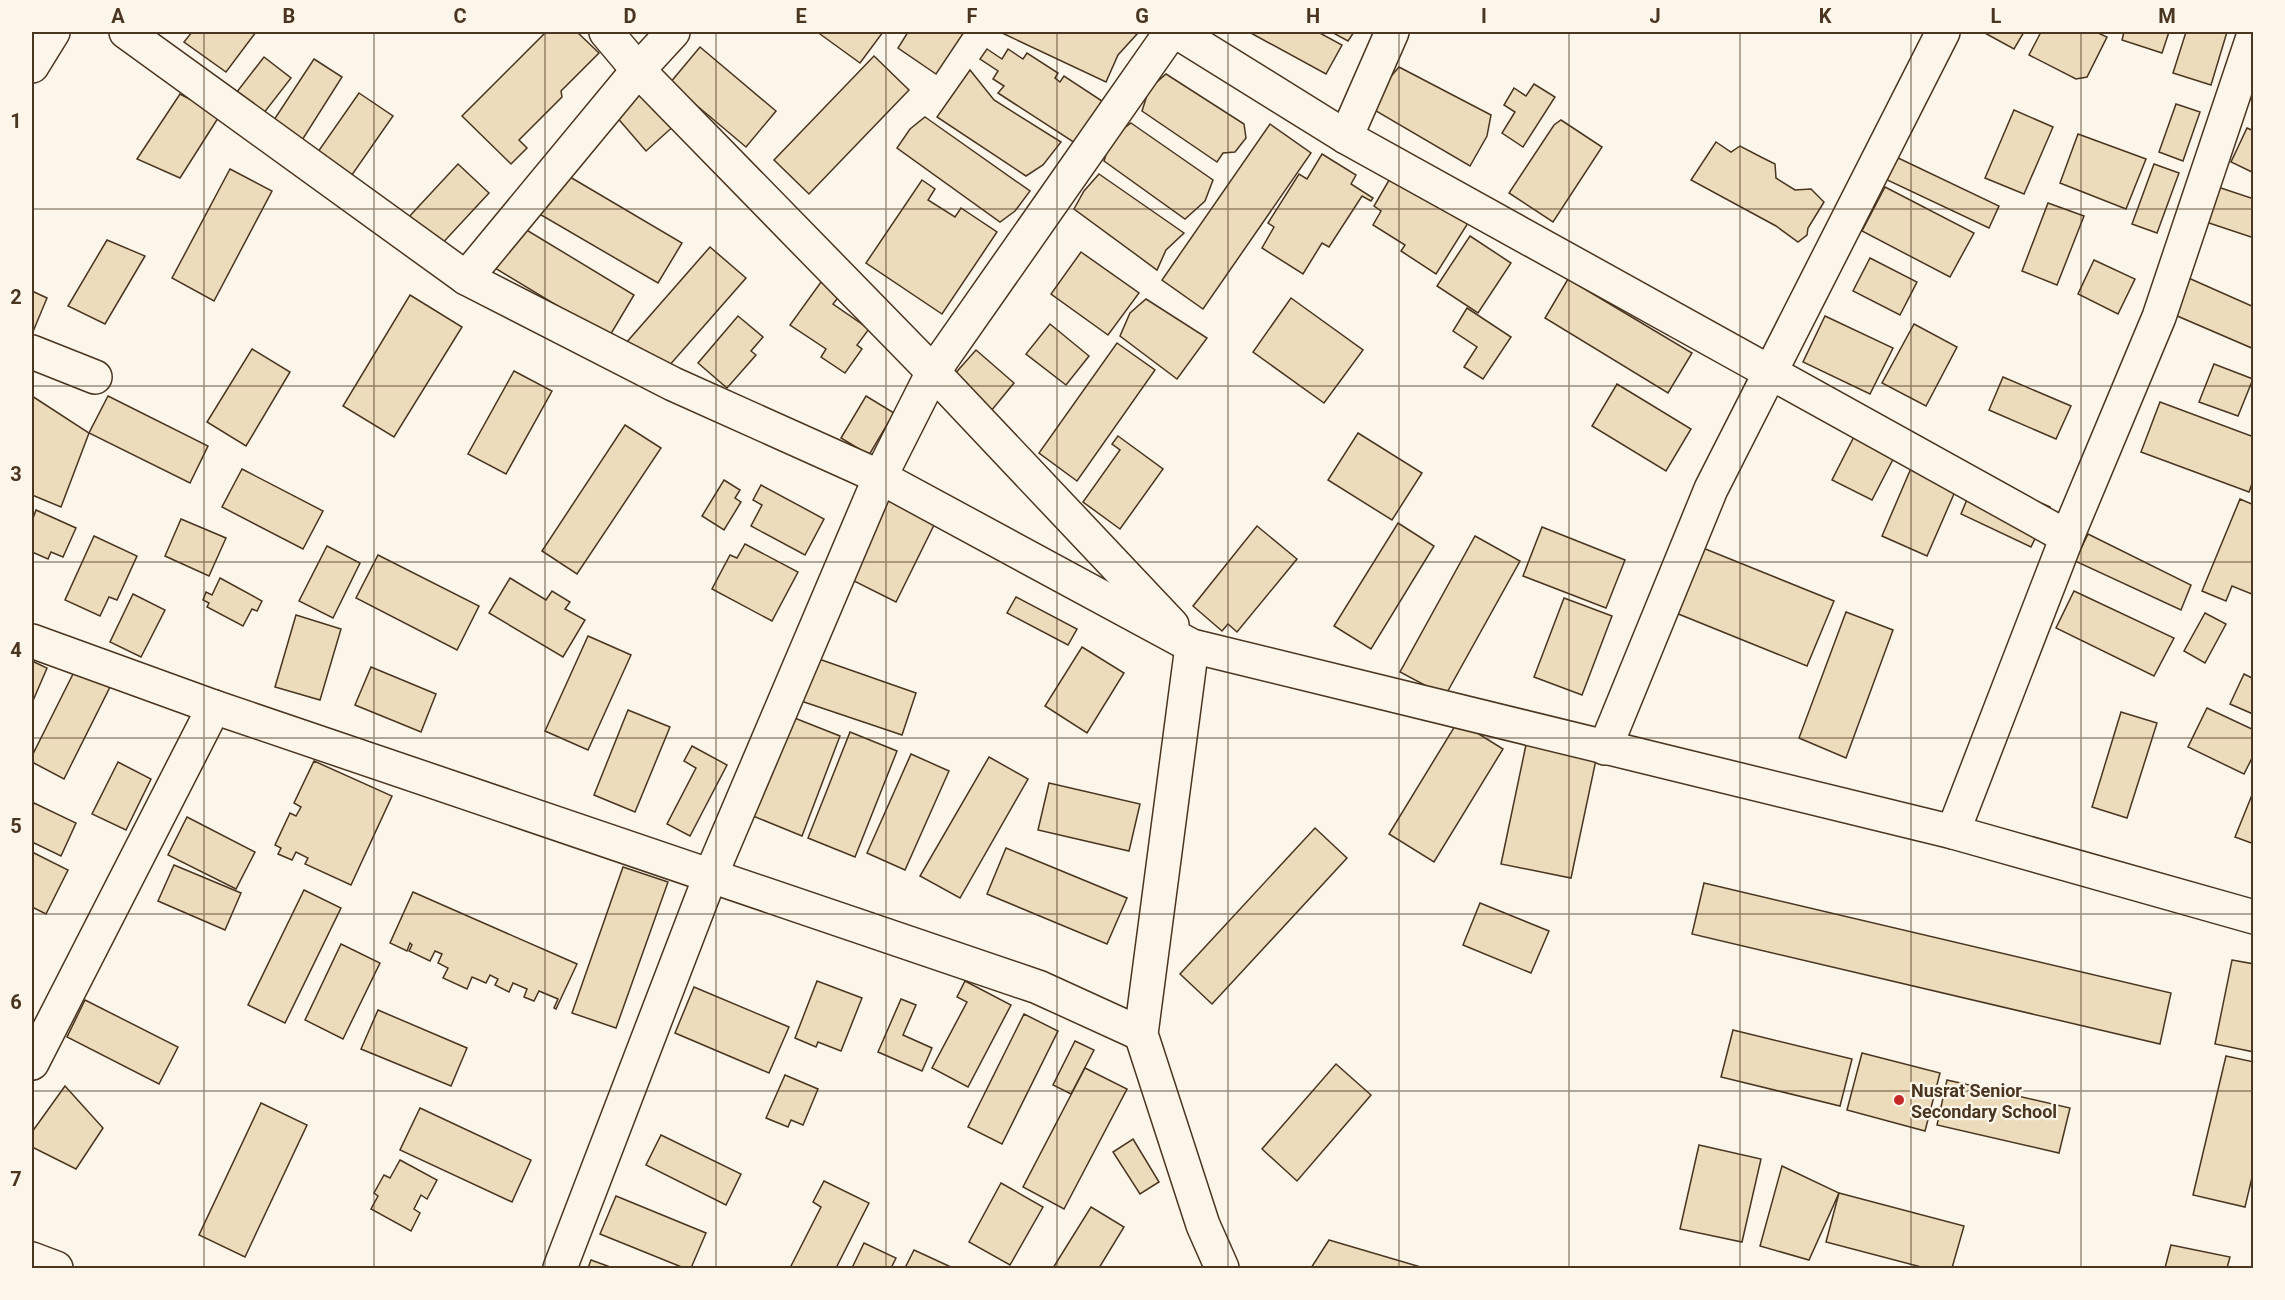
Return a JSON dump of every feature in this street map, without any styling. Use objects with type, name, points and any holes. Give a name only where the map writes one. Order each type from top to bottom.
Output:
[{"type":"street","points":[[32,66],[53,32]]},
{"type":"street","points":[[126,32],[466,278],[673,384],[880,477],[1192,646],[1953,832],[2253,917]]},
{"type":"street","points":[[606,32],[638,70],[933,372],[1192,646]]},
{"type":"street","points":[[466,278],[638,70],[674,32]]},
{"type":"street","points":[[560,1269],[710,877],[880,477],[933,372],[1171,32]]},
{"type":"street","points":[[1177,32],[1346,137],[2067,537]]},
{"type":"street","points":[[1346,137],[1392,32]]},
{"type":"street","points":[[1605,748],[1711,489],[1943,32]]},
{"type":"street","points":[[1953,832],[2067,537],[2159,317],[2253,34]]},
{"type":"street","points":[[32,352],[95,377]]},
{"type":"street","points":[[32,641],[214,707],[1038,987],[1141,1034]]},
{"type":"street","points":[[1192,646],[1141,1034],[1203,1225],[1222,1269]]},
{"type":"street","points":[[32,1063],[214,707]]},
{"type":"street","points":[[32,1259],[56,1269]]},
{"type":"building","points":[[192,32],[256,32],[226,72],[184,42]]},
{"type":"building","points":[[546,32],[577,32],[599,53],[561,91],[562,97],[519,140],[527,148],[511,164],[462,116]]},
{"type":"building","points":[[822,32],[883,32],[860,63],[820,34]]},
{"type":"building","points":[[908,32],[964,32],[936,74],[898,48]]},
{"type":"building","points":[[1000,32],[1131,32],[1137,34],[1118,55],[1106,82]]},
{"type":"building","points":[[1249,32],[1318,32],[1342,45],[1326,74]]},
{"type":"building","points":[[1336,32],[1354,32],[1348,41],[1335,34]]},
{"type":"building","points":[[1983,32],[2024,32],[2014,49]]},
{"type":"building","points":[[2041,32],[2096,32],[2107,37],[2087,77],[2076,79],[2029,55]]},
{"type":"building","points":[[2124,32],[2169,32],[2162,53],[2122,40]]},
{"type":"building","points":[[2186,32],[2227,32],[2211,85],[2173,73]]},
{"type":"building","points":[[700,47],[776,111],[746,147],[670,83]]},
{"type":"building","points":[[987,49],[1002,59],[1008,49],[1023,59],[1027,53],[1058,73],[1055,78],[1060,82],[1064,76],[1102,101],[1075,143],[998,93],[1004,86],[993,79],[998,71],[980,59]]},
{"type":"building","points":[[874,56],[909,90],[809,194],[774,160]]},
{"type":"building","points":[[264,57],[291,78],[260,118],[233,97]]},
{"type":"building","points":[[314,59],[342,77],[299,145],[270,126]]},
{"type":"building","points":[[1399,67],[1491,115],[1487,136],[1470,166],[1376,111],[1381,88]]},
{"type":"building","points":[[970,70],[994,100],[1061,142],[1043,165],[1026,176],[937,117]]},
{"type":"building","points":[[1166,74],[1244,124],[1246,138],[1235,152],[1223,153],[1217,162],[1142,111],[1149,89]]},
{"type":"building","points":[[1534,84],[1555,97],[1523,147],[1502,133],[1515,112],[1504,105],[1514,88],[1526,96]]},
{"type":"building","points":[[646,88],[677,123],[646,151],[615,115]]},
{"type":"building","points":[[359,93],[393,116],[347,182],[313,159]]},
{"type":"building","points":[[180,94],[220,115],[180,178],[137,159]]},
{"type":"building","points":[[2176,104],[2200,112],[2183,161],[2159,152]]},
{"type":"building","points":[[2014,110],[2053,127],[2024,194],[1985,178]]},
{"type":"building","points":[[925,117],[1030,191],[1015,211],[1000,222],[897,148],[910,129]]},
{"type":"building","points":[[1561,120],[1602,147],[1553,222],[1509,193],[1554,125]]},
{"type":"building","points":[[1131,123],[1213,180],[1205,201],[1185,219],[1104,161],[1111,138]]},
{"type":"building","points":[[1270,124],[1311,153],[1203,309],[1162,280]]},
{"type":"building","points":[[2247,128],[2254,131],[2254,173],[2231,162]]},
{"type":"building","points":[[2078,134],[2146,159],[2126,209],[2060,183]]},
{"type":"building","points":[[1716,142],[1731,152],[1740,146],[1775,164],[1776,178],[1795,190],[1811,189],[1824,202],[1808,228],[1807,235],[1798,242],[1776,226],[1691,180]]},
{"type":"building","points":[[1322,154],[1356,175],[1351,184],[1373,198],[1371,201],[1362,196],[1329,247],[1322,243],[1303,274],[1262,248],[1274,227],[1268,223],[1299,174],[1307,179]]},
{"type":"building","points":[[1894,156],[1999,206],[1989,228],[1883,178]]},
{"type":"building","points":[[458,164],[489,193],[438,248],[407,219]]},
{"type":"building","points":[[2154,164],[2179,173],[2157,233],[2132,224]]},
{"type":"building","points":[[230,169],[272,191],[214,301],[172,278]]},
{"type":"building","points":[[565,174],[682,243],[658,283],[536,212]]},
{"type":"building","points":[[1099,174],[1184,233],[1166,250],[1157,270],[1074,209],[1084,191]]},
{"type":"building","points":[[1392,175],[1468,223],[1436,274],[1401,251],[1405,245],[1373,225],[1381,211],[1374,206]]},
{"type":"building","points":[[922,180],[935,189],[928,200],[955,217],[961,208],[997,232],[942,314],[866,263]]},
{"type":"building","points":[[2212,185],[2254,199],[2254,238],[2200,220]]},
{"type":"building","points":[[1885,187],[1974,233],[1950,277],[1862,231]]},
{"type":"building","points":[[2048,203],[2084,216],[2057,285],[2022,271]]},
{"type":"building","points":[[515,223],[634,295],[609,337],[490,265]]},
{"type":"building","points":[[1470,236],[1511,263],[1478,313],[1437,286]]},
{"type":"building","points":[[107,240],[145,256],[105,324],[68,306]]},
{"type":"building","points":[[710,247],[746,278],[661,375],[626,343]]},
{"type":"building","points":[[1081,252],[1139,293],[1108,335],[1051,294]]},
{"type":"building","points":[[1870,258],[1917,282],[1900,315],[1853,291]]},
{"type":"building","points":[[2094,260],[2135,279],[2118,314],[2078,294]]},
{"type":"building","points":[[2184,276],[2254,307],[2254,349],[2168,312]]},
{"type":"building","points":[[1568,279],[1692,353],[1668,393],[1545,318]]},
{"type":"building","points":[[821,282],[840,295],[833,304],[869,329],[857,345],[862,349],[845,373],[821,357],[826,349],[790,325]]},
{"type":"building","points":[[32,291],[47,298],[32,334]]},
{"type":"building","points":[[410,295],[462,327],[394,437],[343,406]]},
{"type":"building","points":[[1291,298],[1363,350],[1324,403],[1253,352]]},
{"type":"building","points":[[1146,299],[1207,338],[1177,379],[1120,336],[1130,313]]},
{"type":"building","points":[[1467,308],[1511,337],[1483,379],[1464,367],[1477,347],[1453,331]]},
{"type":"building","points":[[738,316],[763,337],[751,351],[756,355],[727,388],[698,363]]},
{"type":"building","points":[[1825,316],[1893,348],[1870,394],[1803,362]]},
{"type":"building","points":[[1050,324],[1089,356],[1066,385],[1026,354]]},
{"type":"building","points":[[1914,324],[1957,347],[1926,406],[1882,383]]},
{"type":"building","points":[[1117,343],[1155,370],[1077,481],[1039,453]]},
{"type":"building","points":[[252,349],[290,372],[246,446],[207,422]]},
{"type":"building","points":[[976,350],[1014,383],[991,411],[952,377]]},
{"type":"building","points":[[2214,364],[2253,379],[2238,416],[2199,402]]},
{"type":"building","points":[[514,371],[552,391],[506,474],[468,454]]},
{"type":"building","points":[[2003,377],[2071,406],[2056,439],[1989,410]]},
{"type":"building","points":[[1617,384],[1691,429],[1666,471],[1592,426]]},
{"type":"building","points":[[32,396],[89,433],[61,507],[32,495]]},
{"type":"building","points":[[108,396],[208,446],[190,483],[89,433]]},
{"type":"building","points":[[866,396],[894,413],[869,455],[841,438]]},
{"type":"building","points":[[2160,402],[2254,437],[2254,478],[2249,492],[2141,452]]},
{"type":"building","points":[[1864,417],[1904,438],[1872,500],[1832,480]]},
{"type":"building","points":[[625,425],[661,448],[577,574],[542,551]]},
{"type":"building","points":[[1358,433],[1422,473],[1392,520],[1328,480]]},
{"type":"building","points":[[1118,436],[1163,469],[1120,529],[1083,502],[1120,450],[1112,444]]},
{"type":"building","points":[[1921,445],[1967,464],[1927,556],[1882,536]]},
{"type":"building","points":[[242,469],[323,511],[303,549],[222,507]]},
{"type":"building","points":[[1977,475],[2050,507],[2031,547],[1961,514]]},
{"type":"building","points":[[724,480],[740,490],[735,498],[741,502],[724,530],[702,516]]},
{"type":"building","points":[[761,485],[824,519],[805,555],[751,526],[762,505],[753,500]]},
{"type":"building","points":[[891,485],[938,517],[896,602],[846,577]]},
{"type":"building","points":[[2240,499],[2254,505],[2254,595],[2232,586],[2226,601],[2202,591]]},
{"type":"building","points":[[36,510],[76,528],[63,557],[51,552],[48,559],[32,552],[32,521]]},
{"type":"building","points":[[181,519],[226,538],[209,576],[165,556]]},
{"type":"building","points":[[1398,523],[1434,546],[1371,649],[1334,626]]},
{"type":"building","points":[[1257,526],[1297,559],[1237,632],[1228,624],[1222,631],[1193,606]]},
{"type":"building","points":[[1542,527],[1625,560],[1606,608],[1523,576]]},
{"type":"building","points":[[2088,534],[2191,585],[2181,610],[2075,561]]},
{"type":"building","points":[[94,536],[137,556],[117,600],[109,597],[100,616],[65,600]]},
{"type":"building","points":[[1475,536],[1520,561],[1445,696],[1400,672]]},
{"type":"building","points":[[745,544],[798,572],[772,621],[712,589],[730,555],[737,558]]},
{"type":"building","points":[[327,546],[360,563],[333,618],[299,601]]},
{"type":"building","points":[[1698,546],[1834,601],[1807,666],[1671,611]]},
{"type":"building","points":[[378,555],[479,606],[457,650],[356,598]]},
{"type":"building","points":[[220,578],[262,601],[257,611],[252,609],[243,626],[207,607],[209,603],[203,600],[206,592],[212,595]]},
{"type":"building","points":[[510,578],[546,600],[552,591],[570,602],[565,609],[585,620],[563,657],[489,613]]},
{"type":"building","points":[[2074,591],[2174,638],[2154,676],[2056,628]]},
{"type":"building","points":[[133,594],[165,610],[141,657],[110,642]]},
{"type":"building","points":[[1016,597],[1077,629],[1068,645],[1007,613]]},
{"type":"building","points":[[1564,598],[1612,616],[1582,695],[1534,677]]},
{"type":"building","points":[[1846,612],[1893,630],[1846,758],[1799,738]]},
{"type":"building","points":[[2205,613],[2226,624],[2205,663],[2184,651]]},
{"type":"building","points":[[296,615],[341,629],[320,700],[275,687]]},
{"type":"building","points":[[588,636],[631,655],[588,750],[545,731]]},
{"type":"building","points":[[1082,647],[1124,673],[1087,733],[1045,706]]},
{"type":"building","points":[[816,658],[916,693],[902,735],[801,701]]},
{"type":"building","points":[[32,661],[47,668],[32,703]]},
{"type":"building","points":[[371,667],[436,694],[421,732],[355,705]]},
{"type":"building","points":[[75,670],[110,687],[64,779],[32,762],[32,756]]},
{"type":"building","points":[[2244,674],[2254,679],[2253,714],[2230,704]]},
{"type":"building","points":[[2207,708],[2254,730],[2254,754],[2244,774],[2188,747]]},
{"type":"building","points":[[628,710],[670,727],[635,812],[594,795]]},
{"type":"building","points":[[2121,712],[2157,723],[2127,818],[2092,807]]},
{"type":"building","points":[[792,717],[840,736],[802,836],[753,816]]},
{"type":"building","points":[[1458,721],[1503,749],[1434,862],[1389,834]]},
{"type":"building","points":[[850,732],[897,751],[855,857],[808,838]]},
{"type":"building","points":[[1527,740],[1597,755],[1571,878],[1501,864]]},
{"type":"building","points":[[692,746],[727,765],[690,836],[667,824],[696,768],[684,761]]},
{"type":"building","points":[[911,754],[949,771],[905,870],[867,853]]},
{"type":"building","points":[[989,757],[1028,779],[960,898],[920,876]]},
{"type":"building","points":[[314,761],[392,796],[351,885],[305,864],[308,858],[296,852],[292,860],[278,854],[281,848],[275,845],[290,813],[296,816],[301,807],[294,803]]},
{"type":"building","points":[[118,762],[151,779],[126,830],[92,814]]},
{"type":"building","points":[[1049,783],[1140,804],[1129,851],[1038,830]]},
{"type":"building","points":[[2254,790],[2254,844],[2235,837]]},
{"type":"building","points":[[34,803],[76,823],[61,856],[32,842]]},
{"type":"building","points":[[187,817],[255,852],[236,889],[168,855]]},
{"type":"building","points":[[1315,828],[1347,858],[1212,1004],[1180,974]]},
{"type":"building","points":[[1006,848],[1127,898],[1107,944],[987,894]]},
{"type":"building","points":[[32,852],[68,870],[46,914],[32,907]]},
{"type":"building","points":[[174,865],[241,893],[225,930],[158,901]]},
{"type":"building","points":[[623,867],[668,882],[616,1028],[572,1013]]},
{"type":"building","points":[[1704,883],[2171,993],[2160,1044],[1692,934]]},
{"type":"building","points":[[304,890],[341,908],[285,1023],[248,1005]]},
{"type":"building","points":[[413,892],[577,964],[556,1009],[554,1008],[558,999],[539,991],[534,1001],[524,997],[527,989],[513,983],[509,992],[495,985],[498,979],[490,975],[486,983],[472,977],[467,989],[443,978],[448,968],[438,963],[442,954],[435,951],[430,961],[409,951],[412,945],[410,943],[407,951],[390,943]]},
{"type":"building","points":[[1480,903],[1549,931],[1531,973],[1463,945]]},
{"type":"building","points":[[341,944],[380,963],[343,1039],[305,1020]]},
{"type":"building","points":[[2232,960],[2254,964],[2254,1052],[2215,1044]]},
{"type":"building","points":[[817,981],[862,998],[841,1051],[818,1042],[816,1047],[795,1038]]},
{"type":"building","points":[[965,981],[1011,1005],[968,1087],[932,1068],[967,1002],[957,997]]},
{"type":"building","points":[[694,987],[789,1027],[769,1073],[675,1033]]},
{"type":"building","points":[[901,999],[916,1005],[903,1035],[932,1048],[922,1071],[878,1052]]},
{"type":"building","points":[[85,1000],[178,1047],[159,1084],[67,1037]]},
{"type":"building","points":[[378,1010],[467,1048],[451,1086],[361,1049]]},
{"type":"building","points":[[1024,1014],[1058,1031],[1002,1144],[968,1127]]},
{"type":"building","points":[[1733,1030],[1852,1059],[1840,1106],[1721,1077]]},
{"type":"building","points":[[1075,1041],[1094,1050],[1071,1094],[1053,1085]]},
{"type":"building","points":[[1862,1053],[1940,1073],[1925,1131],[1847,1110]]},
{"type":"building","points":[[2226,1056],[2254,1062],[2254,1169],[2245,1207],[2193,1195]]},
{"type":"building","points":[[1336,1064],[1371,1095],[1297,1181],[1262,1149]]},
{"type":"building","points":[[1085,1068],[1127,1089],[1064,1209],[1023,1187]]},
{"type":"building","points":[[785,1075],[818,1089],[803,1125],[791,1120],[788,1127],[766,1118]]},
{"type":"building","points":[[1947,1080],[2070,1108],[2059,1153],[1937,1125]]},
{"type":"building","points":[[65,1086],[103,1128],[76,1169],[32,1147],[32,1132]]},
{"type":"building","points":[[261,1103],[307,1125],[245,1257],[199,1235]]},
{"type":"building","points":[[420,1108],[531,1160],[512,1202],[400,1150]]},
{"type":"building","points":[[661,1135],[741,1174],[726,1205],[646,1165]]},
{"type":"building","points":[[1133,1139],[1159,1182],[1140,1194],[1113,1152]]},
{"type":"building","points":[[1699,1145],[1761,1159],[1742,1242],[1680,1229]]},
{"type":"building","points":[[400,1160],[437,1180],[427,1199],[421,1195],[414,1209],[420,1213],[411,1231],[371,1209],[378,1196],[374,1193],[384,1175],[390,1178]]},
{"type":"building","points":[[1782,1166],[1839,1193],[1809,1260],[1760,1246]]},
{"type":"building","points":[[824,1181],[869,1203],[836,1268],[790,1268],[821,1207],[813,1202]]},
{"type":"building","points":[[1001,1183],[1043,1207],[1010,1265],[969,1242]]},
{"type":"building","points":[[1839,1193],[1964,1226],[1952,1268],[1925,1268],[1826,1242]]},
{"type":"building","points":[[616,1196],[706,1233],[691,1268],[684,1268],[600,1234]]},
{"type":"building","points":[[1091,1207],[1124,1227],[1099,1268],[1053,1268]]},
{"type":"building","points":[[1329,1240],[1424,1268],[1311,1268]]},
{"type":"building","points":[[864,1243],[896,1258],[891,1268],[852,1268]]},
{"type":"building","points":[[2171,1245],[2230,1257],[2227,1268],[2165,1268]]},
{"type":"building","points":[[914,1250],[951,1267],[951,1268],[905,1268]]},
{"type":"building","points":[[591,1260],[613,1268],[588,1268]]},
{"type":"place","name":"Nusrat Senior Secondary School","points":[[1899,1100]]}]
